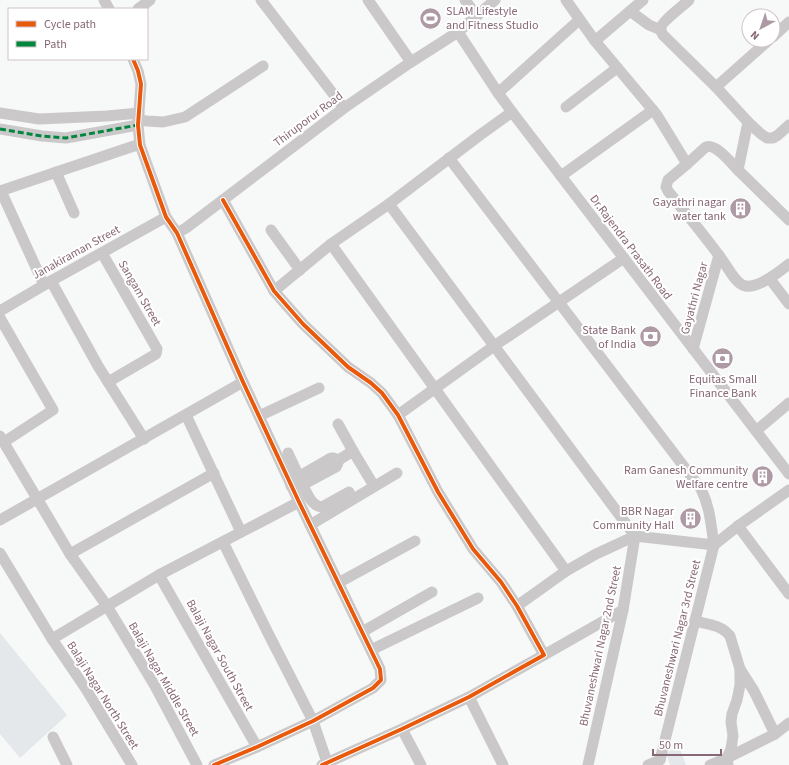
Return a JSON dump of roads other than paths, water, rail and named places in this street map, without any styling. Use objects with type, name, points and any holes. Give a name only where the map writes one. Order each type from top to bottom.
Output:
[{"type":"street","points":[[139,8],[150,0]]},
{"type":"street","points":[[262,0],[344,108]]},
{"type":"street","points":[[368,0],[411,62]]},
{"type":"street","points":[[465,0],[477,16]]},
{"type":"street","name":"Thiruporur Road","points":[[177,233],[186,228],[344,108],[458,32],[495,0]]},
{"type":"street","points":[[566,0],[595,41],[657,115],[687,164]]},
{"type":"street","points":[[595,41],[644,0]]},
{"type":"street","points":[[689,0],[664,22],[661,27],[663,35],[761,134],[767,138],[773,138],[789,125]]},
{"type":"street","points":[[630,11],[649,25],[661,30]]},
{"type":"street","points":[[498,93],[579,20]]},
{"type":"street","points":[[781,30],[789,22]]},
{"type":"street","name":"Dr.Rajendra Prasath Road","points":[[458,32],[512,112],[789,474]]},
{"type":"street","points":[[716,87],[760,48]]},
{"type":"street","points":[[133,60],[141,84],[138,119],[140,145],[166,217],[177,233],[258,416],[380,669],[381,680],[373,688],[313,721],[214,765]]},
{"type":"street","points":[[0,113],[39,119],[106,116],[164,122],[185,117],[263,66]]},
{"type":"street","points":[[566,107],[617,68]]},
{"type":"street","points":[[561,176],[653,110]]},
{"type":"street","points":[[274,291],[331,244],[389,204],[512,112]]},
{"type":"street","points":[[0,129],[42,136],[66,138],[138,119]]},
{"type":"street","points":[[738,170],[748,122]]},
{"type":"street","points":[[140,145],[1,191],[47,283],[144,439]]},
{"type":"street","points":[[789,220],[718,150],[711,147],[706,148],[668,180],[666,187],[668,191],[741,285],[752,286],[770,279],[789,264]]},
{"type":"street","points":[[449,158],[701,489],[709,509],[714,545]]},
{"type":"street","points":[[56,172],[74,213]]},
{"type":"street","points":[[223,200],[274,291],[303,324],[348,367],[371,383],[382,393],[398,415],[442,498],[473,549],[501,582],[517,606],[544,655]]},
{"type":"street","points":[[389,204],[635,536]]},
{"type":"street","name":"Janakiraman Street","points":[[0,311],[47,283],[166,217]]},
{"type":"street","points":[[271,230],[300,270]]},
{"type":"street","points":[[331,244],[566,571]]},
{"type":"street","name":"Sangam Street","points":[[102,253],[157,349],[156,354],[108,382]]},
{"type":"street","name":"Gayathri Nagar","points":[[693,349],[719,255]]},
{"type":"street","points":[[398,415],[494,346],[624,258]]},
{"type":"street","points":[[770,279],[789,304]]},
{"type":"street","points":[[0,318],[53,410],[2,439]]},
{"type":"street","points":[[0,520],[243,382]]},
{"type":"street","points":[[258,416],[319,388]]},
{"type":"street","points":[[756,431],[789,403]]},
{"type":"street","points":[[186,415],[241,532]]},
{"type":"street","points":[[338,424],[374,486]]},
{"type":"street","name":"Balaji Nagar Middle Street","points":[[2,439],[70,554],[107,606],[155,686],[197,765]]},
{"type":"street","points":[[291,486],[303,480],[309,482],[336,467],[338,463],[337,461],[353,451]]},
{"type":"street","points":[[288,453],[303,480],[312,502],[319,507],[322,507],[349,492]]},
{"type":"street","points":[[70,554],[214,473]]},
{"type":"street","points":[[310,525],[397,473]]},
{"type":"street","points":[[517,606],[566,571],[596,554],[635,536],[714,545],[789,490]]},
{"type":"street","points":[[52,639],[159,575],[299,502]]},
{"type":"street","points":[[738,526],[789,594]]},
{"type":"street","name":"Bhuvaneshwari Nagar 2nd Street","points":[[588,765],[624,610],[635,536]]},
{"type":"street","points":[[338,583],[415,541]]},
{"type":"street","points":[[223,542],[313,721],[326,764],[468,697],[624,610]]},
{"type":"street","name":"Bhuvaneshwari Nagar 3rd Street","points":[[661,763],[714,545]]},
{"type":"street","name":"Balaji Nagar North Street","points":[[0,554],[52,639],[86,689],[132,765]]},
{"type":"street","name":"Balaji Nagar South Street","points":[[159,575],[257,747]]},
{"type":"street","points":[[362,632],[432,592]]},
{"type":"street","points":[[371,650],[478,598]]},
{"type":"street","points":[[695,621],[720,628],[727,632],[730,636],[740,669],[754,691],[775,734]]},
{"type":"street","points":[[727,762],[732,749],[733,736],[731,722],[740,685],[740,669]]},
{"type":"street","points":[[468,697],[503,765]]},
{"type":"street","points":[[710,765],[727,762],[775,734],[789,723]]},
{"type":"street","points":[[402,729],[420,765]]},
{"type":"street","points":[[53,737],[67,765]]},
{"type":"street","points":[[648,765],[661,763]]},
{"type":"place","name":"SLAM Lifestyle and Fitness Studio","points":[[430,18]]},
{"type":"place","name":"Gayathri nagar water tank","points":[[741,209]]},
{"type":"place","name":"State Bank of India","points":[[651,337]]},
{"type":"place","name":"Equitas Small Finance Bank","points":[[723,358]]},
{"type":"place","name":"Ram Ganesh Community Welfare centre","points":[[763,477]]},
{"type":"place","name":"BBR Nagar Community Hall","points":[[690,518]]}]
